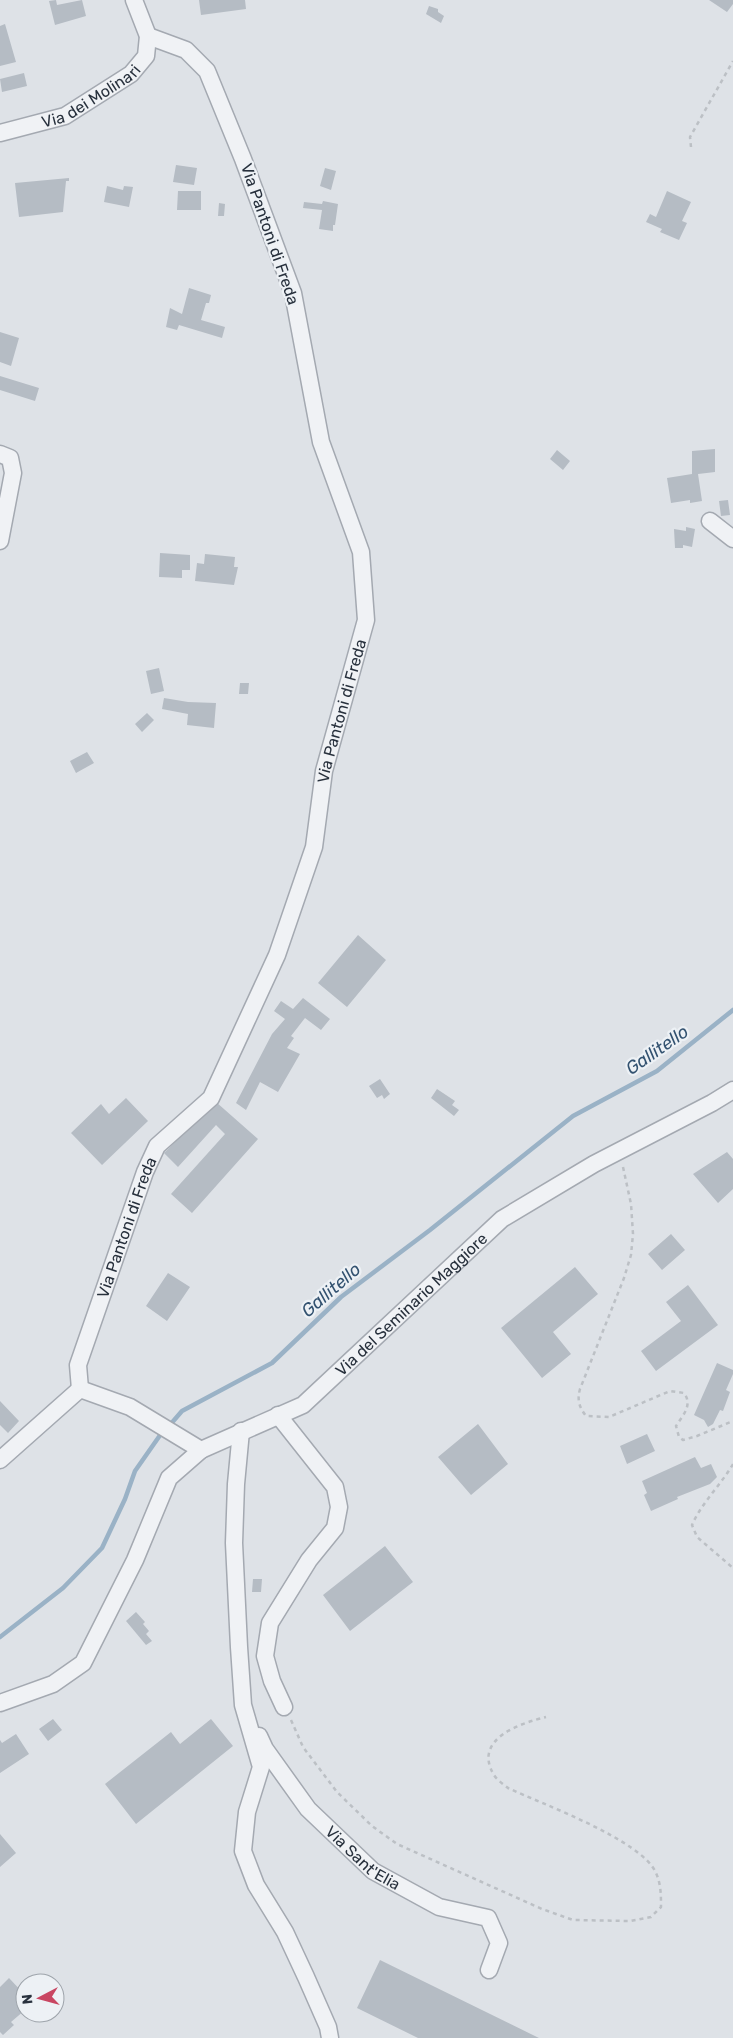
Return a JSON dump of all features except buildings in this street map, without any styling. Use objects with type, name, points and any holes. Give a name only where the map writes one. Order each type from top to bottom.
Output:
[{"type":"street","points":[[134,0],[148,36]]},
{"type":"street","name":"Via dei Molinari","points":[[0,134],[65,116],[131,74],[146,56],[148,36]]},
{"type":"street","name":"Via Pantoni di Freda","points":[[80,1389],[78,1365],[145,1172],[157,1146],[211,1098],[277,955],[314,847],[324,771],[366,620],[361,552],[321,442],[290,284],[243,159],[207,71],[186,50],[148,36]]},
{"type":"street","points":[[0,454],[10,458],[12,473],[0,541]]},
{"type":"street","points":[[710,521],[733,539]]},
{"type":"street","name":"Via del Seminario Maggiore","points":[[0,1703],[53,1684],[83,1663],[135,1560],[169,1478],[196,1448],[303,1405],[502,1219],[619,1151],[712,1104],[733,1090]]},
{"type":"street","points":[[0,1460],[80,1389],[130,1407],[196,1448]]},
{"type":"street","points":[[278,1415],[334,1487],[339,1507],[335,1528],[309,1560],[270,1623],[265,1656],[272,1681],[284,1707]]},
{"type":"street","name":"Via Sant'Elia","points":[[242,1431],[236,1484],[234,1543],[243,1706],[261,1767],[247,1812],[244,1851],[256,1885],[285,1932],[306,1977],[328,2027],[330,2038]]},
{"type":"street","name":"Via Sant'Elia","points":[[243,1706],[265,1750],[308,1810],[373,1871],[439,1907],[488,1918],[499,1943],[489,1970]]},
{"type":"path","points":[[691,146],[690,137],[733,61]]},
{"type":"path","points":[[619,1151],[631,1204],[633,1234],[631,1255],[624,1278],[580,1389],[578,1398],[580,1409],[586,1416],[609,1417],[670,1391],[678,1391],[684,1392],[688,1398],[688,1406],[676,1426],[679,1437],[683,1440],[733,1421]]},
{"type":"path","points":[[733,1464],[724,1481],[697,1513],[692,1525],[697,1537],[733,1568]]},
{"type":"path","points":[[284,1707],[303,1747],[337,1792],[372,1826],[397,1844],[542,1909],[573,1920],[630,1921],[651,1917],[661,1907],[661,1889],[656,1872],[643,1855],[621,1841],[508,1788],[494,1776],[489,1763],[491,1747],[504,1732],[524,1722],[546,1717]]},
{"type":"waterway","name":"Gallitello","points":[[169,1426],[182,1411],[272,1363],[341,1297],[430,1230],[573,1116],[657,1071],[733,1010]]},
{"type":"waterway","name":"Gallitello","points":[[0,1637],[63,1588],[102,1548],[125,1499],[135,1471],[163,1431]]}]
